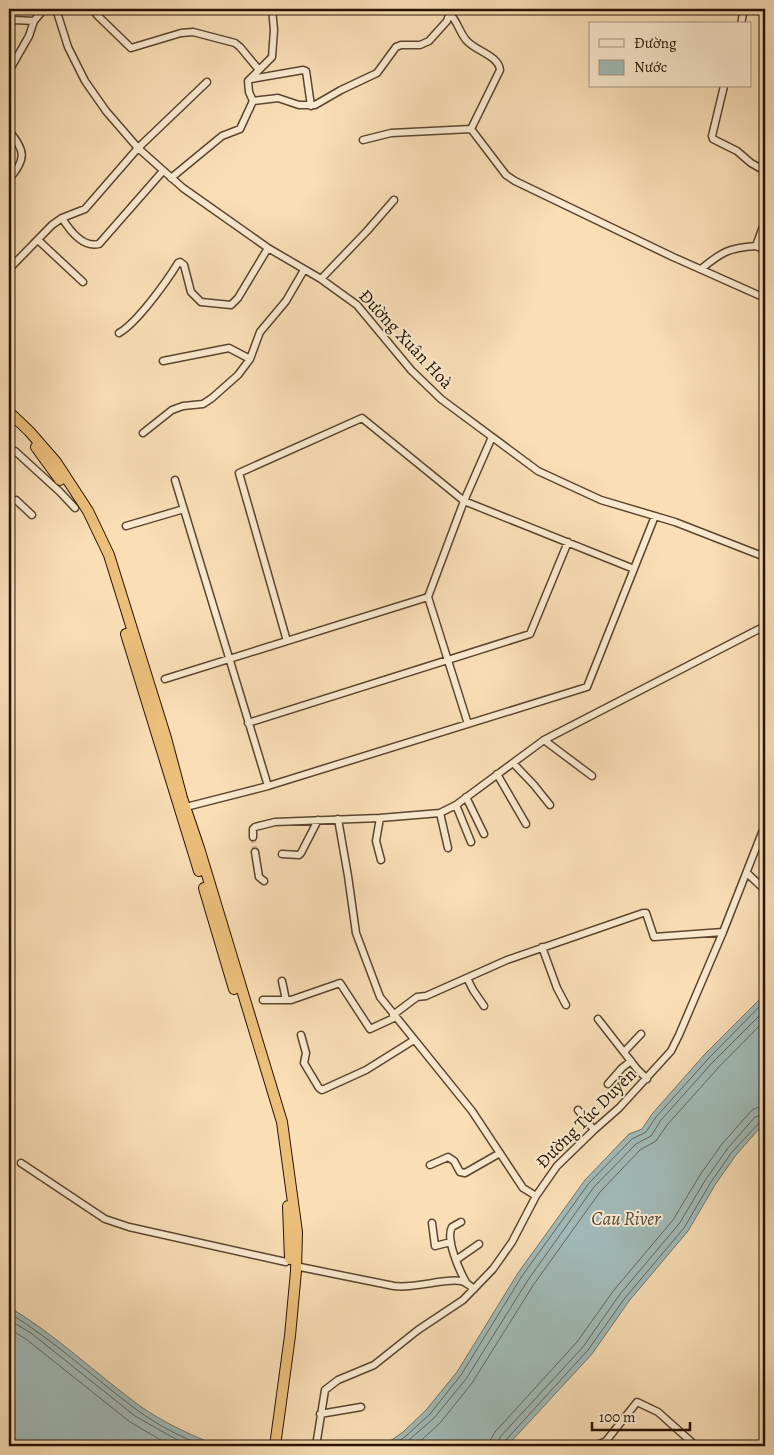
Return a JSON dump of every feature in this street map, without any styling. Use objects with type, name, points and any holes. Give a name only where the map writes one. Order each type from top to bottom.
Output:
[{"type":"highway","points":[[9,412],[42,444],[56,462],[97,528],[114,571],[166,738],[193,854],[275,1125],[288,1209],[290,1259],[275,1446]]},
{"type":"highway","points":[[9,420],[32,443],[71,494],[100,549],[137,672],[182,808]]},
{"type":"highway","points":[[269,1446],[280,1386]]},
{"type":"street","points":[[9,70],[25,43],[34,21],[44,9]]},
{"type":"street","name":"Đường Xuân Hoà","points":[[56,9],[68,47],[85,81],[106,111],[138,148],[183,188],[268,248],[320,279],[357,305],[410,370],[440,400],[538,470],[601,500],[656,516],[765,557]]},
{"type":"street","points":[[92,9],[131,48],[181,33],[193,32],[235,43],[259,70]]},
{"type":"street","points":[[171,178],[222,136],[240,129],[253,101],[248,83],[268,62],[273,52],[272,9]]},
{"type":"street","points":[[741,22],[744,9]]},
{"type":"street","points":[[253,101],[278,98],[299,105],[311,106],[377,73],[396,47],[429,41],[438,32],[451,12],[467,41],[495,61],[499,65],[500,70],[471,129]]},
{"type":"street","points":[[9,22],[15,20],[34,21]]},
{"type":"street","points":[[250,80],[306,71],[311,106]]},
{"type":"street","points":[[9,269],[52,225],[62,218],[85,209],[138,148],[207,82]]},
{"type":"street","points":[[723,88],[714,120],[713,139],[737,151],[751,164],[765,171]]},
{"type":"street","points":[[363,140],[391,133],[471,129]]},
{"type":"street","points":[[471,129],[506,174],[515,182],[765,298]]},
{"type":"street","points":[[9,131],[20,144],[22,150],[18,166],[9,179]]},
{"type":"street","points":[[62,218],[72,232],[87,244],[99,244],[163,170]]},
{"type":"street","points":[[320,279],[394,200]]},
{"type":"street","points":[[756,246],[765,221]]},
{"type":"street","points":[[38,240],[83,282]]},
{"type":"street","points":[[701,269],[718,255],[729,250],[756,246],[765,250]]},
{"type":"street","points":[[120,333],[140,314],[168,279],[178,263],[180,262],[184,265],[191,292],[201,302],[231,305],[238,298],[268,248]]},
{"type":"street","points":[[143,433],[172,410],[183,406],[203,404],[238,376],[250,359],[260,332],[286,301],[304,270]]},
{"type":"street","points":[[163,361],[229,348],[250,359]]},
{"type":"street","points":[[287,641],[239,473],[362,418],[464,501],[634,569]]},
{"type":"street","points":[[468,724],[428,597],[464,501],[492,437]]},
{"type":"street","points":[[9,449],[15,451],[74,508]]},
{"type":"street","points":[[175,480],[268,786]]},
{"type":"street","points":[[9,502],[16,500],[32,515]]},
{"type":"street","points":[[126,526],[184,508]]},
{"type":"street","points":[[182,808],[268,786],[587,687],[656,516]]},
{"type":"street","points":[[248,723],[530,634],[568,542]]},
{"type":"street","points":[[165,679],[428,597]]},
{"type":"street","points":[[253,837],[253,829],[255,827],[271,822],[380,818],[440,813],[456,805],[544,740],[765,626]]},
{"type":"street","points":[[544,740],[592,776]]},
{"type":"street","points":[[513,762],[550,806]]},
{"type":"street","points":[[497,774],[526,824]]},
{"type":"street","points":[[466,797],[484,834]]},
{"type":"street","points":[[456,805],[471,842]]},
{"type":"street","points":[[440,813],[448,848]]},
{"type":"street","points":[[380,818],[376,843],[381,860]]},
{"type":"street","points":[[338,819],[357,937],[380,997],[472,1111],[523,1188],[536,1196]]},
{"type":"street","points":[[282,854],[299,855],[302,853],[318,820]]},
{"type":"street","name":"Đường Túc Duyên","points":[[316,1446],[323,1396],[328,1386],[374,1365],[418,1330],[450,1310],[474,1289],[493,1269],[512,1242],[536,1196],[557,1166],[620,1108],[676,1043],[723,932],[765,825]]},
{"type":"street","points":[[255,852],[260,877],[264,881]]},
{"type":"street","points":[[747,872],[765,890]]},
{"type":"street","points":[[262,1000],[295,999],[340,984],[370,1029],[394,1016],[417,998],[426,996],[507,960],[643,913],[646,913],[653,935],[656,937],[723,932]]},
{"type":"street","points":[[542,947],[557,988],[566,1005]]},
{"type":"street","points":[[467,978],[484,1006]]},
{"type":"street","points":[[282,981],[286,1000]]},
{"type":"street","points":[[598,1019],[637,1070],[646,1078]]},
{"type":"street","points":[[624,1052],[641,1034]]},
{"type":"street","points":[[301,1035],[306,1053],[304,1063],[322,1090],[366,1070],[414,1040]]},
{"type":"street","points":[[608,1084],[631,1061]]},
{"type":"street","points":[[578,1110],[594,1130]]},
{"type":"street","points":[[430,1164],[448,1157],[454,1161],[460,1172],[465,1173],[500,1153]]},
{"type":"street","points":[[21,1163],[105,1220],[286,1262]]},
{"type":"street","points":[[461,1222],[451,1229],[451,1242],[456,1260],[467,1284]]},
{"type":"street","points":[[432,1223],[433,1243],[435,1246],[451,1242]]},
{"type":"street","points":[[456,1260],[479,1244]]},
{"type":"street","points":[[300,1267],[402,1287],[456,1281],[467,1284],[474,1289]]},
{"type":"street","points":[[589,1446],[606,1441],[637,1402],[658,1412],[696,1446]]},
{"type":"street","points":[[320,1414],[361,1406]]},
{"type":"water","name":"Cau River","points":[[765,994],[765,1122],[736,1155],[715,1185],[688,1231],[629,1301],[592,1354],[507,1446],[383,1446],[403,1432],[426,1410],[457,1372],[518,1273],[585,1180],[629,1134],[642,1129],[652,1114],[704,1055]]},
{"type":"water","points":[[9,1307],[43,1330],[149,1412],[198,1438],[218,1446],[9,1446]]},
{"type":"tunnel","points":[[253,837],[255,852]]}]
